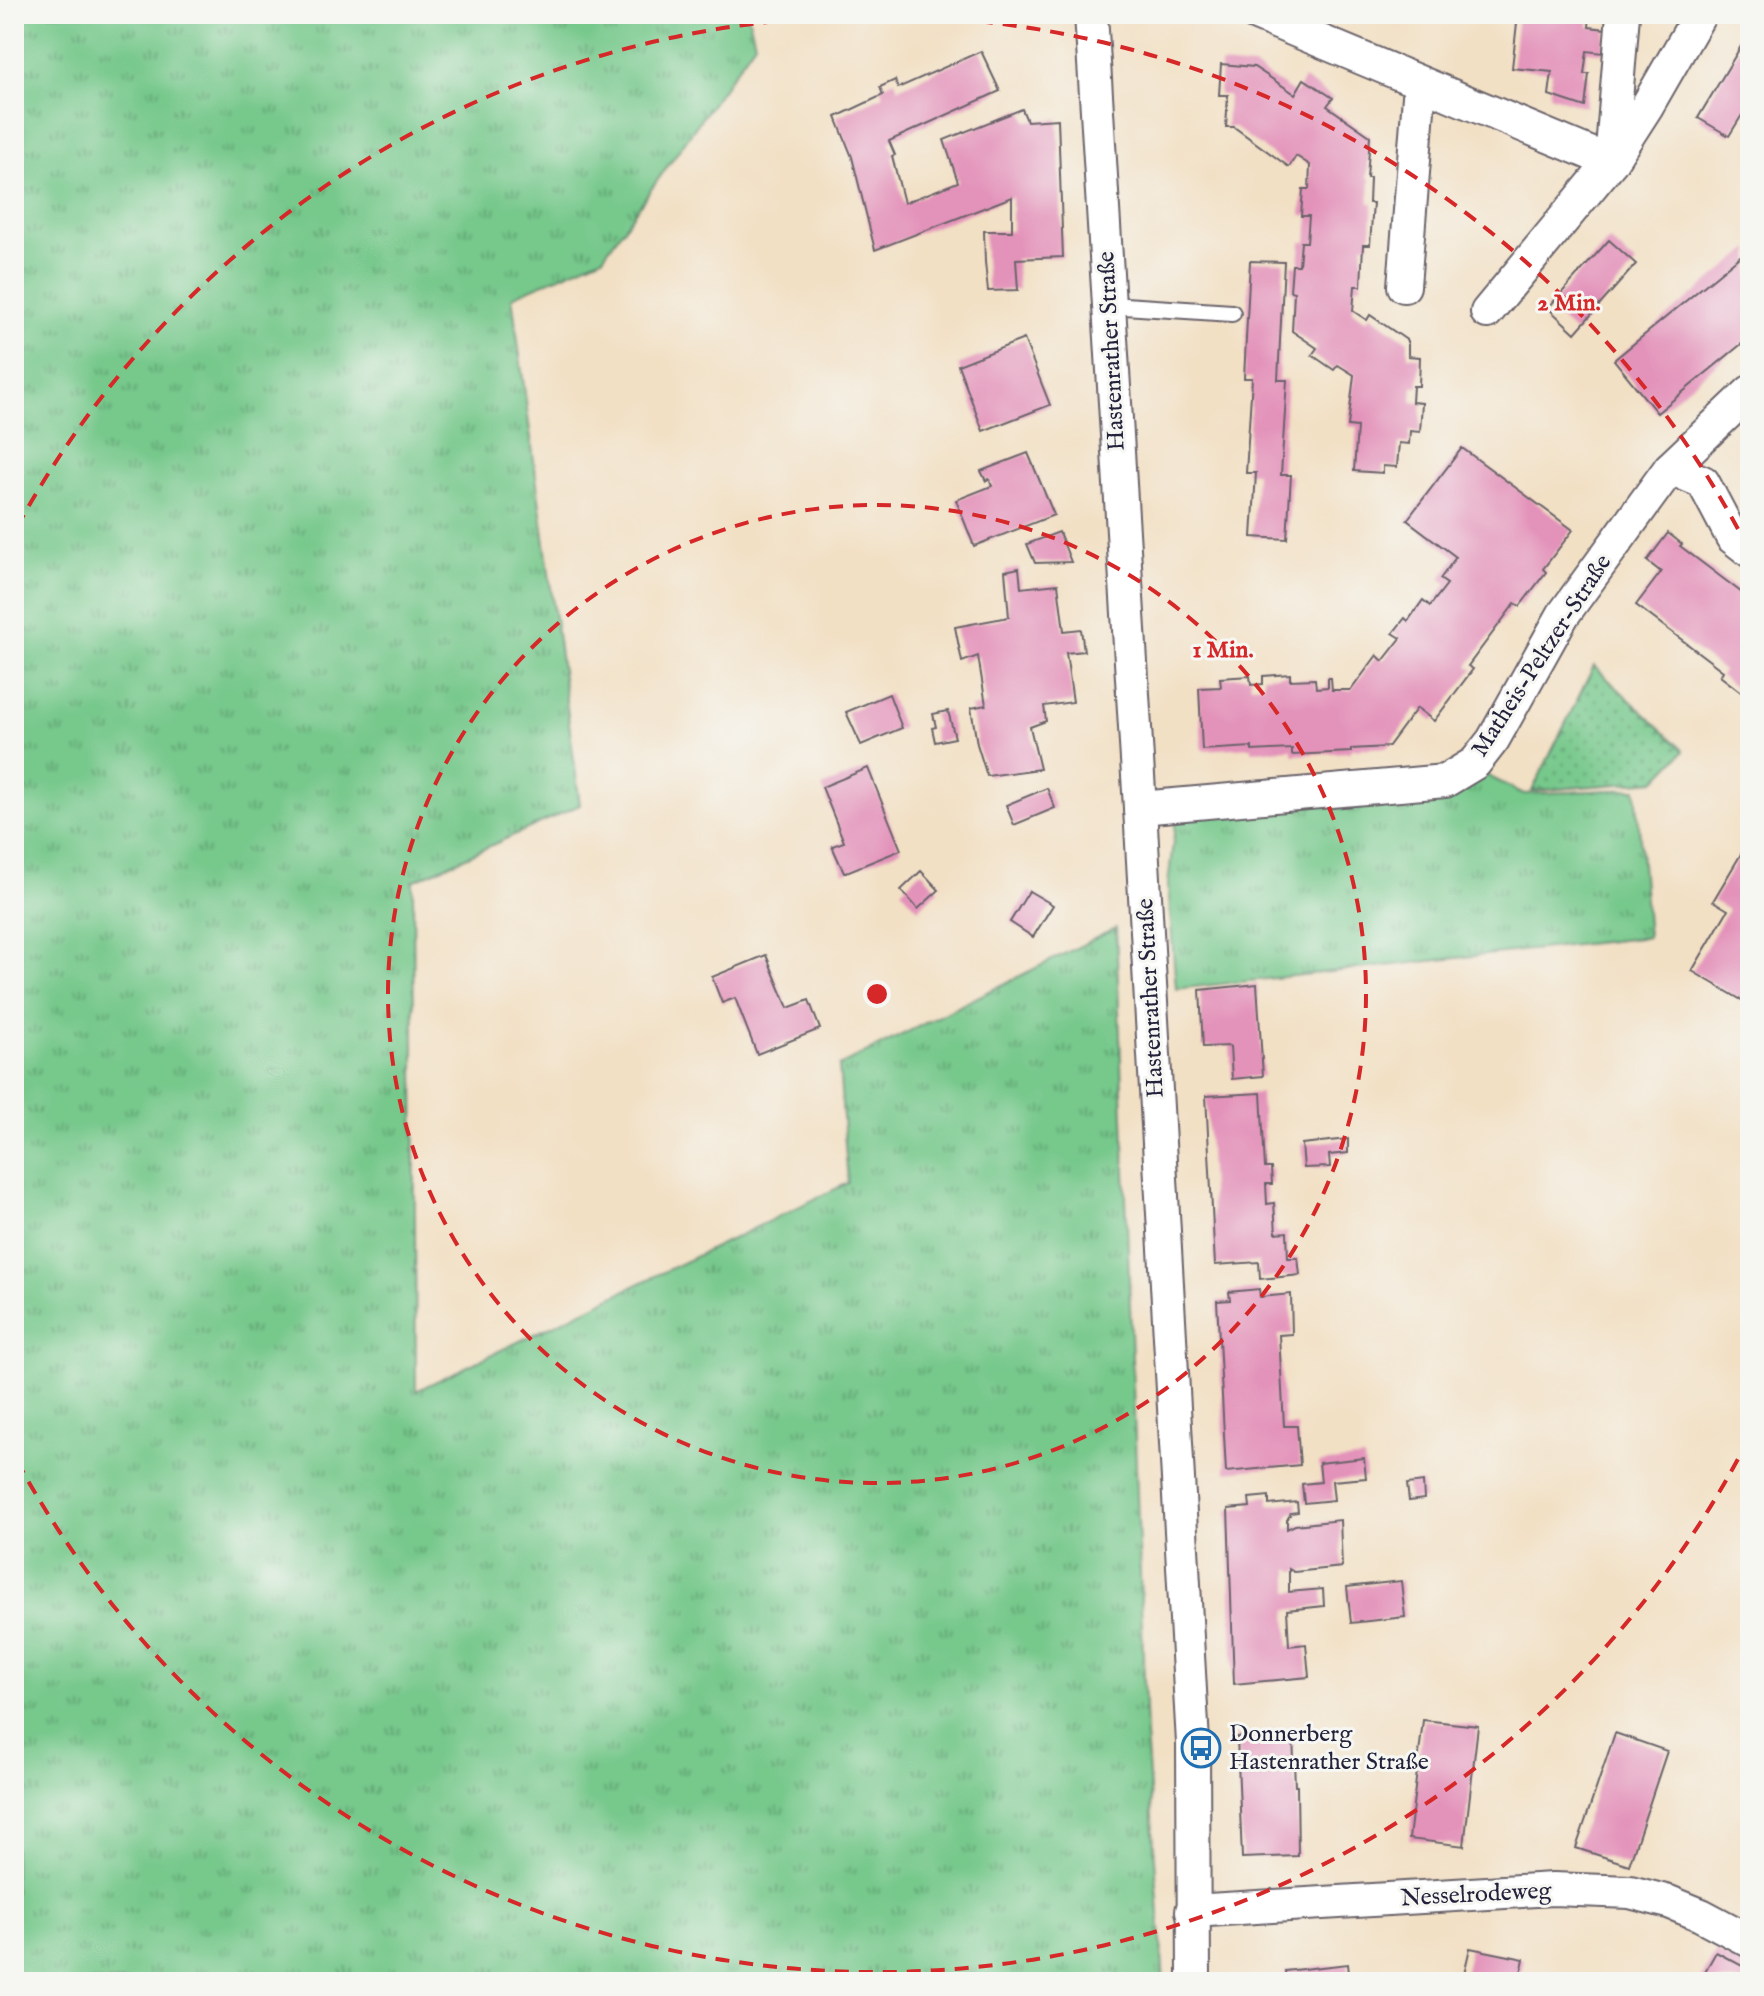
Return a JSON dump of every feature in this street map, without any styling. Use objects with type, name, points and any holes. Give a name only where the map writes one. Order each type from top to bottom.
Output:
[{"type":"street","name":"Hastenrather Straße","points":[[1091,14],[1193,1743],[1194,1982]]},
{"type":"street","points":[[1256,14],[1301,23],[1420,84],[1611,162]]},
{"type":"street","points":[[1611,162],[1623,14]]},
{"type":"street","points":[[1487,312],[1611,162],[1700,14]]},
{"type":"street","points":[[1404,286],[1420,84]]},
{"type":"street","name":"Matheis-Peltzer-Straße","points":[[1140,808],[1445,781],[1475,763],[1503,723],[1563,615],[1670,468],[1750,392]]},
{"type":"street","points":[[1670,468],[1703,482],[1732,537],[1750,551]]},
{"type":"street","name":"Nesselrodeweg","points":[[1192,1911],[1553,1889],[1630,1892],[1669,1902],[1701,1915],[1750,1941]]},
{"type":"lane","points":[[1109,305],[1232,313]]},
{"type":"green space","points":[[14,14],[748,14],[755,43],[603,257],[512,297],[580,805],[413,881],[416,1391],[848,1183],[839,1066],[1116,928],[1146,1735],[1164,1982],[14,1982]]},
{"type":"green space","points":[[1594,666],[1684,751],[1655,781],[1532,791]]},
{"type":"green space","points":[[1480,772],[1524,794],[1636,789],[1648,937],[1176,989],[1168,885],[1176,817]]},
{"type":"building","points":[[1518,14],[1590,14],[1589,27],[1606,29],[1603,53],[1587,51],[1584,74],[1589,74],[1585,107],[1549,95],[1552,72],[1512,68]]},
{"type":"building","points":[[1750,31],[1750,102],[1729,136],[1698,118]]},
{"type":"building","points":[[981,51],[1000,91],[889,141],[895,155],[892,156],[904,203],[958,182],[944,140],[1022,109],[1027,121],[1058,119],[1063,257],[1016,259],[1018,290],[988,291],[985,262],[984,231],[1012,231],[1012,197],[875,250],[852,157],[836,117],[883,95],[880,87],[895,80],[898,88]]},
{"type":"building","points":[[1221,64],[1254,67],[1295,94],[1304,79],[1333,98],[1327,106],[1370,136],[1367,178],[1370,178],[1369,203],[1373,203],[1370,245],[1363,245],[1361,286],[1355,286],[1353,311],[1367,320],[1370,315],[1408,341],[1408,356],[1420,357],[1419,386],[1413,386],[1412,402],[1422,403],[1420,432],[1410,431],[1409,444],[1399,443],[1397,467],[1383,466],[1383,473],[1354,471],[1357,427],[1348,426],[1354,375],[1338,365],[1334,370],[1312,355],[1317,348],[1292,331],[1292,265],[1299,265],[1301,242],[1307,242],[1309,216],[1301,216],[1303,189],[1309,189],[1310,165],[1296,156],[1289,167],[1234,127],[1226,127],[1228,95],[1219,95]]},
{"type":"building","points":[[1609,240],[1636,264],[1575,333],[1548,308]]},
{"type":"building","points":[[1750,248],[1750,337],[1657,413],[1614,360]]},
{"type":"building","points":[[1250,261],[1284,262],[1278,380],[1287,380],[1281,475],[1291,475],[1287,539],[1252,537],[1256,473],[1246,473],[1252,378],[1244,378]]},
{"type":"building","points":[[1024,339],[1050,405],[983,431],[958,365]]},
{"type":"building","points":[[1462,448],[1573,530],[1520,606],[1515,603],[1468,666],[1473,669],[1434,721],[1417,708],[1388,747],[1351,749],[1351,752],[1292,755],[1292,749],[1252,751],[1252,747],[1202,750],[1199,688],[1221,687],[1220,678],[1250,676],[1251,685],[1263,684],[1263,676],[1290,674],[1290,680],[1315,679],[1316,688],[1328,687],[1328,678],[1331,678],[1332,690],[1351,690],[1377,655],[1383,661],[1401,638],[1393,633],[1405,618],[1408,621],[1423,600],[1430,606],[1447,584],[1440,579],[1456,557],[1407,520]]},
{"type":"building","points":[[1028,453],[1054,515],[974,546],[956,500],[992,486],[981,471]]},
{"type":"building","points":[[1059,532],[1071,562],[1035,563],[1027,544]]},
{"type":"building","points":[[1668,533],[1682,544],[1680,546],[1750,599],[1750,699],[1720,676],[1723,671],[1636,605],[1661,572],[1647,561]]},
{"type":"building","points":[[1019,568],[1021,588],[1058,584],[1064,631],[1081,629],[1084,651],[1066,653],[1073,702],[1044,706],[1046,721],[1030,727],[1040,769],[987,776],[977,744],[971,708],[986,705],[978,656],[962,662],[955,627],[1009,617],[1005,571]]},
{"type":"building","points":[[889,694],[902,728],[861,745],[846,712]]},
{"type":"building","points":[[948,711],[955,738],[935,742],[933,714]]},
{"type":"building","points":[[868,768],[901,850],[844,873],[832,846],[844,842],[822,787]]},
{"type":"building","points":[[1047,788],[1055,808],[1014,825],[1006,805]]},
{"type":"building","points":[[1750,839],[1750,1005],[1692,971],[1728,910],[1713,901]]},
{"type":"building","points":[[921,871],[939,890],[918,909],[901,890]]},
{"type":"building","points":[[1029,891],[1053,905],[1033,937],[1010,922]]},
{"type":"building","points":[[766,955],[788,1008],[809,1000],[820,1029],[757,1054],[735,998],[722,1003],[712,977]]},
{"type":"building","points":[[1257,984],[1263,1076],[1232,1079],[1230,1046],[1203,1047],[1200,990]]},
{"type":"building","points":[[1261,1093],[1265,1168],[1271,1168],[1272,1184],[1266,1184],[1267,1204],[1274,1203],[1276,1233],[1287,1232],[1288,1258],[1298,1258],[1300,1275],[1260,1279],[1259,1262],[1215,1265],[1206,1096]]},
{"type":"building","points":[[1348,1139],[1348,1153],[1329,1155],[1330,1167],[1304,1168],[1302,1144]]},
{"type":"building","points":[[1259,1289],[1260,1297],[1291,1294],[1292,1334],[1279,1335],[1284,1426],[1297,1426],[1300,1465],[1226,1472],[1217,1301],[1230,1300],[1229,1292]]},
{"type":"building","points":[[1364,1458],[1366,1478],[1332,1481],[1334,1500],[1304,1503],[1302,1484],[1321,1482],[1319,1463]]},
{"type":"building","points":[[1423,1482],[1424,1499],[1409,1501],[1407,1484]]},
{"type":"building","points":[[1269,1496],[1269,1505],[1297,1502],[1298,1512],[1291,1513],[1287,1529],[1295,1525],[1340,1520],[1342,1567],[1294,1572],[1289,1569],[1289,1592],[1323,1589],[1324,1606],[1287,1610],[1289,1646],[1306,1644],[1309,1677],[1234,1684],[1228,1509],[1250,1507],[1249,1498]]},
{"type":"building","points":[[1401,1581],[1405,1617],[1351,1623],[1347,1587]]},
{"type":"building","points":[[1423,1720],[1478,1726],[1464,1846],[1409,1839]]},
{"type":"building","points":[[1615,1733],[1667,1751],[1629,1865],[1576,1848]]},
{"type":"building","points":[[1293,1735],[1298,1856],[1242,1858],[1237,1737]]},
{"type":"building","points":[[1470,1948],[1524,1959],[1519,1982],[1462,1982]]},
{"type":"building","points":[[1716,1952],[1750,1970],[1750,1982],[1699,1982]]},
{"type":"building","points":[[1348,1964],[1350,1982],[1286,1982],[1285,1971]]},
{"type":"place","name":"Donnerberg Hastenrather Straße","points":[[1201,1748]]}]
